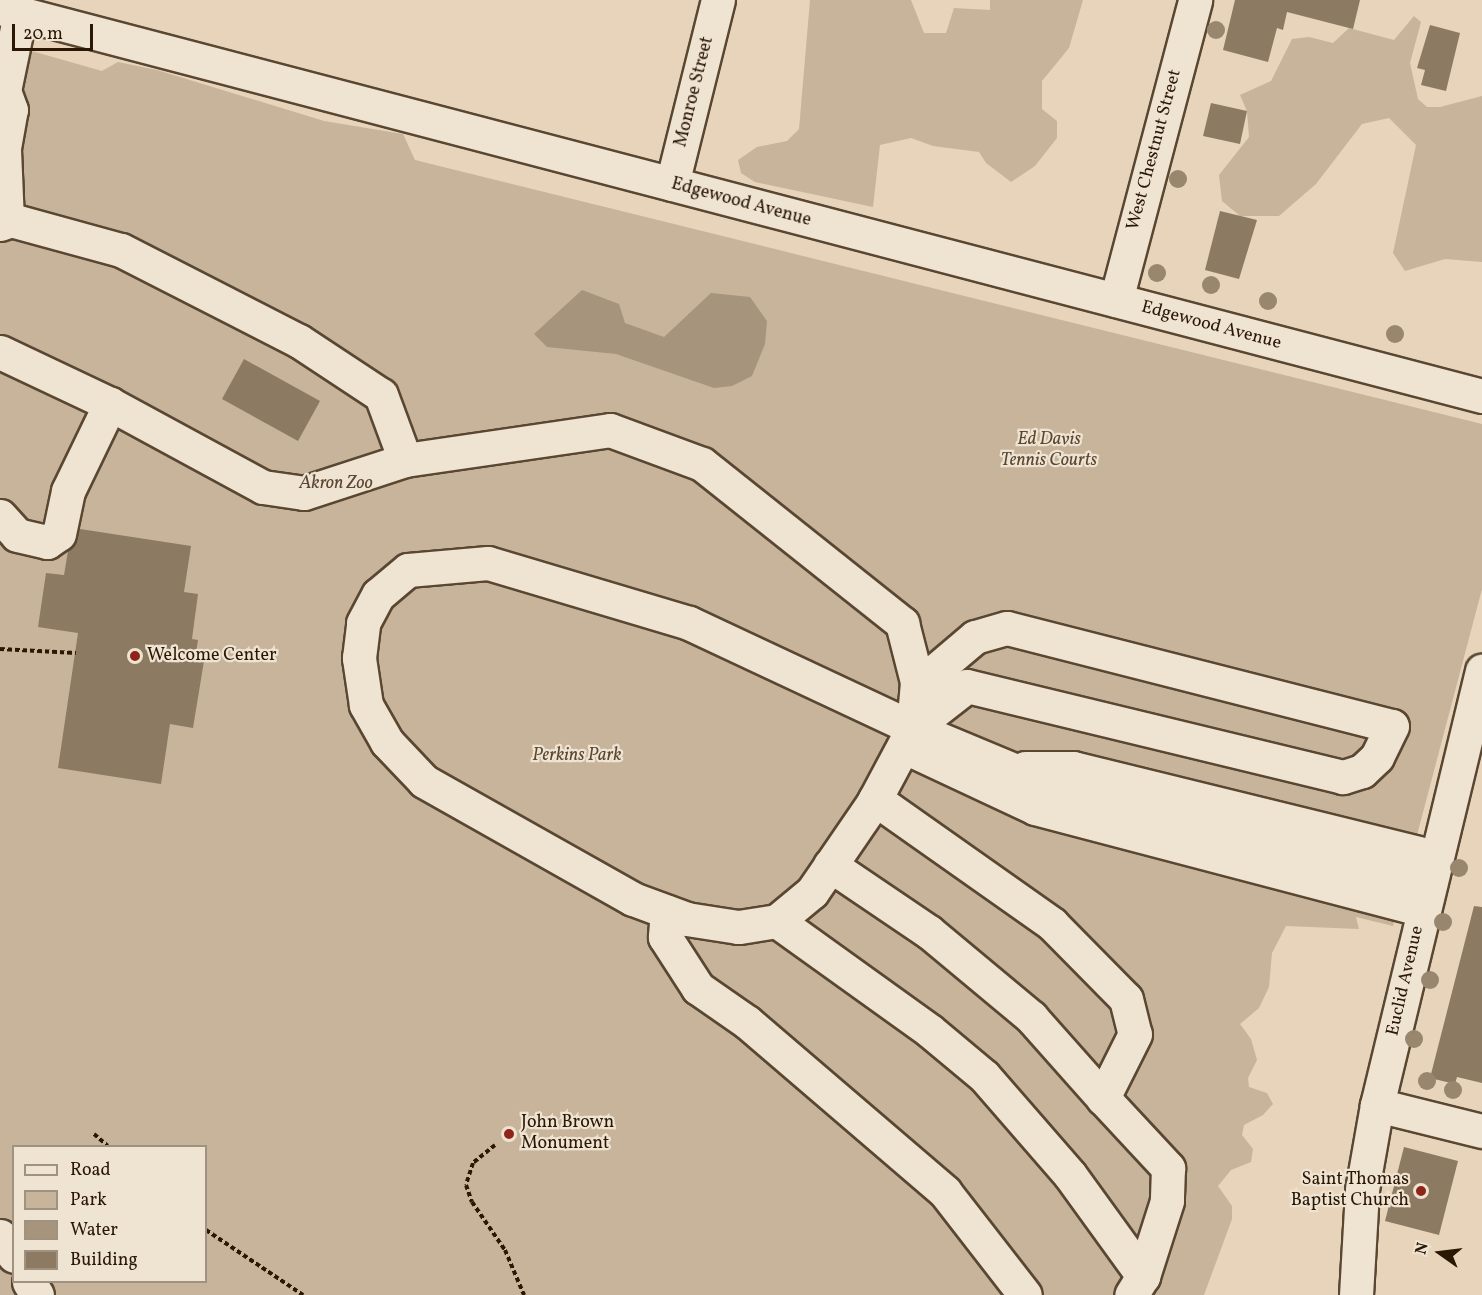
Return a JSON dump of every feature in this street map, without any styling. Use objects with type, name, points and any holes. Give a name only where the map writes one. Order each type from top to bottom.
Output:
[{"type":"street","name":"Monroe Street","points":[[672,184],[718,0]]},
{"type":"street","name":"West Chestnut Street","points":[[1116,300],[1195,0]]},
{"type":"street","name":"Edgewood Avenue","points":[[10,11],[1482,396]]},
{"type":"street","points":[[10,11],[2,93],[11,110],[4,148],[4,223],[121,250],[299,341],[381,395],[405,460]]},
{"type":"street","points":[[0,352],[110,404],[263,487],[304,493],[405,460],[610,430],[702,464],[902,623],[917,686],[908,737],[875,799],[812,892],[777,921],[738,927],[666,912],[633,899],[496,825],[424,781],[387,742],[366,705],[359,658],[361,638],[363,623],[378,595],[408,570],[488,563],[570,584],[689,623],[908,737],[1035,808],[1429,883]]},
{"type":"street","points":[[0,516],[17,536],[46,542],[59,534],[68,491],[110,404]]},
{"type":"street","points":[[908,737],[952,695],[979,686],[1343,777],[1371,763],[1384,747],[1392,726],[1007,628],[975,637],[917,686]]},
{"type":"street","name":"Euclid Avenue","points":[[1356,1295],[1362,1191],[1377,1106],[1482,671]]},
{"type":"street","points":[[908,737],[1007,768],[1073,768],[1429,883]]},
{"type":"street","points":[[875,799],[1052,924],[1126,999],[1135,1034],[1103,1098]]},
{"type":"street","points":[[830,865],[929,932],[1031,1017],[1168,1168],[1167,1201],[1137,1285]]},
{"type":"street","points":[[666,912],[665,938],[698,988],[747,1022],[945,1192],[1025,1295]]},
{"type":"street","points":[[777,921],[930,1031],[984,1076],[1070,1175],[1137,1285]]},
{"type":"street","points":[[1377,1106],[1482,1131]]},
{"type":"street","points":[[0,1236],[12,1253]]},
{"type":"path","points":[[0,649],[76,653]]},
{"type":"path","points":[[94,1134],[107,1145]]},
{"type":"path","points":[[495,1145],[473,1163],[466,1185],[472,1202],[505,1250],[524,1295]]},
{"type":"path","points":[[207,1231],[303,1295]]},
{"type":"green space","points":[[810,0],[911,0],[924,33],[946,33],[954,8],[990,10],[990,0],[1083,0],[1069,48],[1042,81],[1042,109],[1057,121],[1057,138],[1035,166],[1011,182],[986,163],[979,152],[933,146],[911,138],[880,145],[873,207],[755,182],[741,173],[738,160],[757,147],[787,141],[799,129]]},
{"type":"green space","points":[[1414,16],[1421,22],[1410,63],[1418,99],[1427,107],[1440,107],[1482,96],[1482,262],[1445,259],[1405,271],[1393,253],[1416,145],[1389,118],[1362,124],[1316,184],[1279,216],[1240,216],[1222,201],[1219,175],[1249,137],[1247,111],[1240,95],[1271,81],[1292,39],[1309,37],[1333,43],[1349,28],[1394,40]]},
{"type":"green space","name":"Akron Zoo","points":[[0,42],[102,71],[118,62],[157,70],[324,121],[403,134],[415,160],[1482,424],[1482,589],[1393,926],[1356,917],[1359,929],[1286,926],[1272,953],[1269,987],[1259,1008],[1240,1024],[1251,1039],[1257,1060],[1248,1078],[1249,1087],[1267,1093],[1273,1104],[1263,1115],[1244,1125],[1242,1135],[1253,1149],[1251,1162],[1231,1170],[1218,1186],[1232,1206],[1232,1219],[1204,1295],[0,1295]]},
{"type":"water","points":[[582,290],[619,304],[625,323],[664,337],[711,293],[750,297],[767,321],[765,344],[752,376],[732,386],[714,388],[616,354],[547,347],[534,334]]},
{"type":"building","points":[[1235,0],[1360,0],[1353,29],[1287,12],[1283,30],[1277,28],[1268,62],[1223,50]]},
{"type":"building","points":[[1430,25],[1460,33],[1446,91],[1421,85],[1425,70],[1417,68]]},
{"type":"building","points":[[1211,103],[1247,111],[1240,144],[1203,136]]},
{"type":"building","points":[[1220,211],[1257,220],[1239,279],[1205,270]]},
{"type":"building","points":[[244,359],[320,401],[298,441],[222,399]]},
{"type":"building","name":"Welcome Center","points":[[80,529],[191,546],[184,592],[198,594],[192,639],[198,640],[195,659],[204,661],[193,728],[170,724],[161,784],[58,768],[78,633],[38,627],[46,573],[64,575],[68,551]]},
{"type":"building","points":[[1474,906],[1482,907],[1482,1083],[1457,1077],[1455,1084],[1430,1078]]},
{"type":"building","name":"Saint Thomas Baptist Church","points":[[1404,1147],[1458,1161],[1439,1235],[1385,1221]]},
{"type":"place","name":"Welcome Center","points":[[135,656]]},
{"type":"place","name":"John Brown Monument","points":[[509,1134]]},
{"type":"place","name":"Saint Thomas Baptist Church","points":[[1421,1191]]},
{"type":"park label","name":"Ed Davis Tennis Courts","points":[[1049,451]]},
{"type":"park label","name":"Perkins Park","points":[[577,756]]}]
